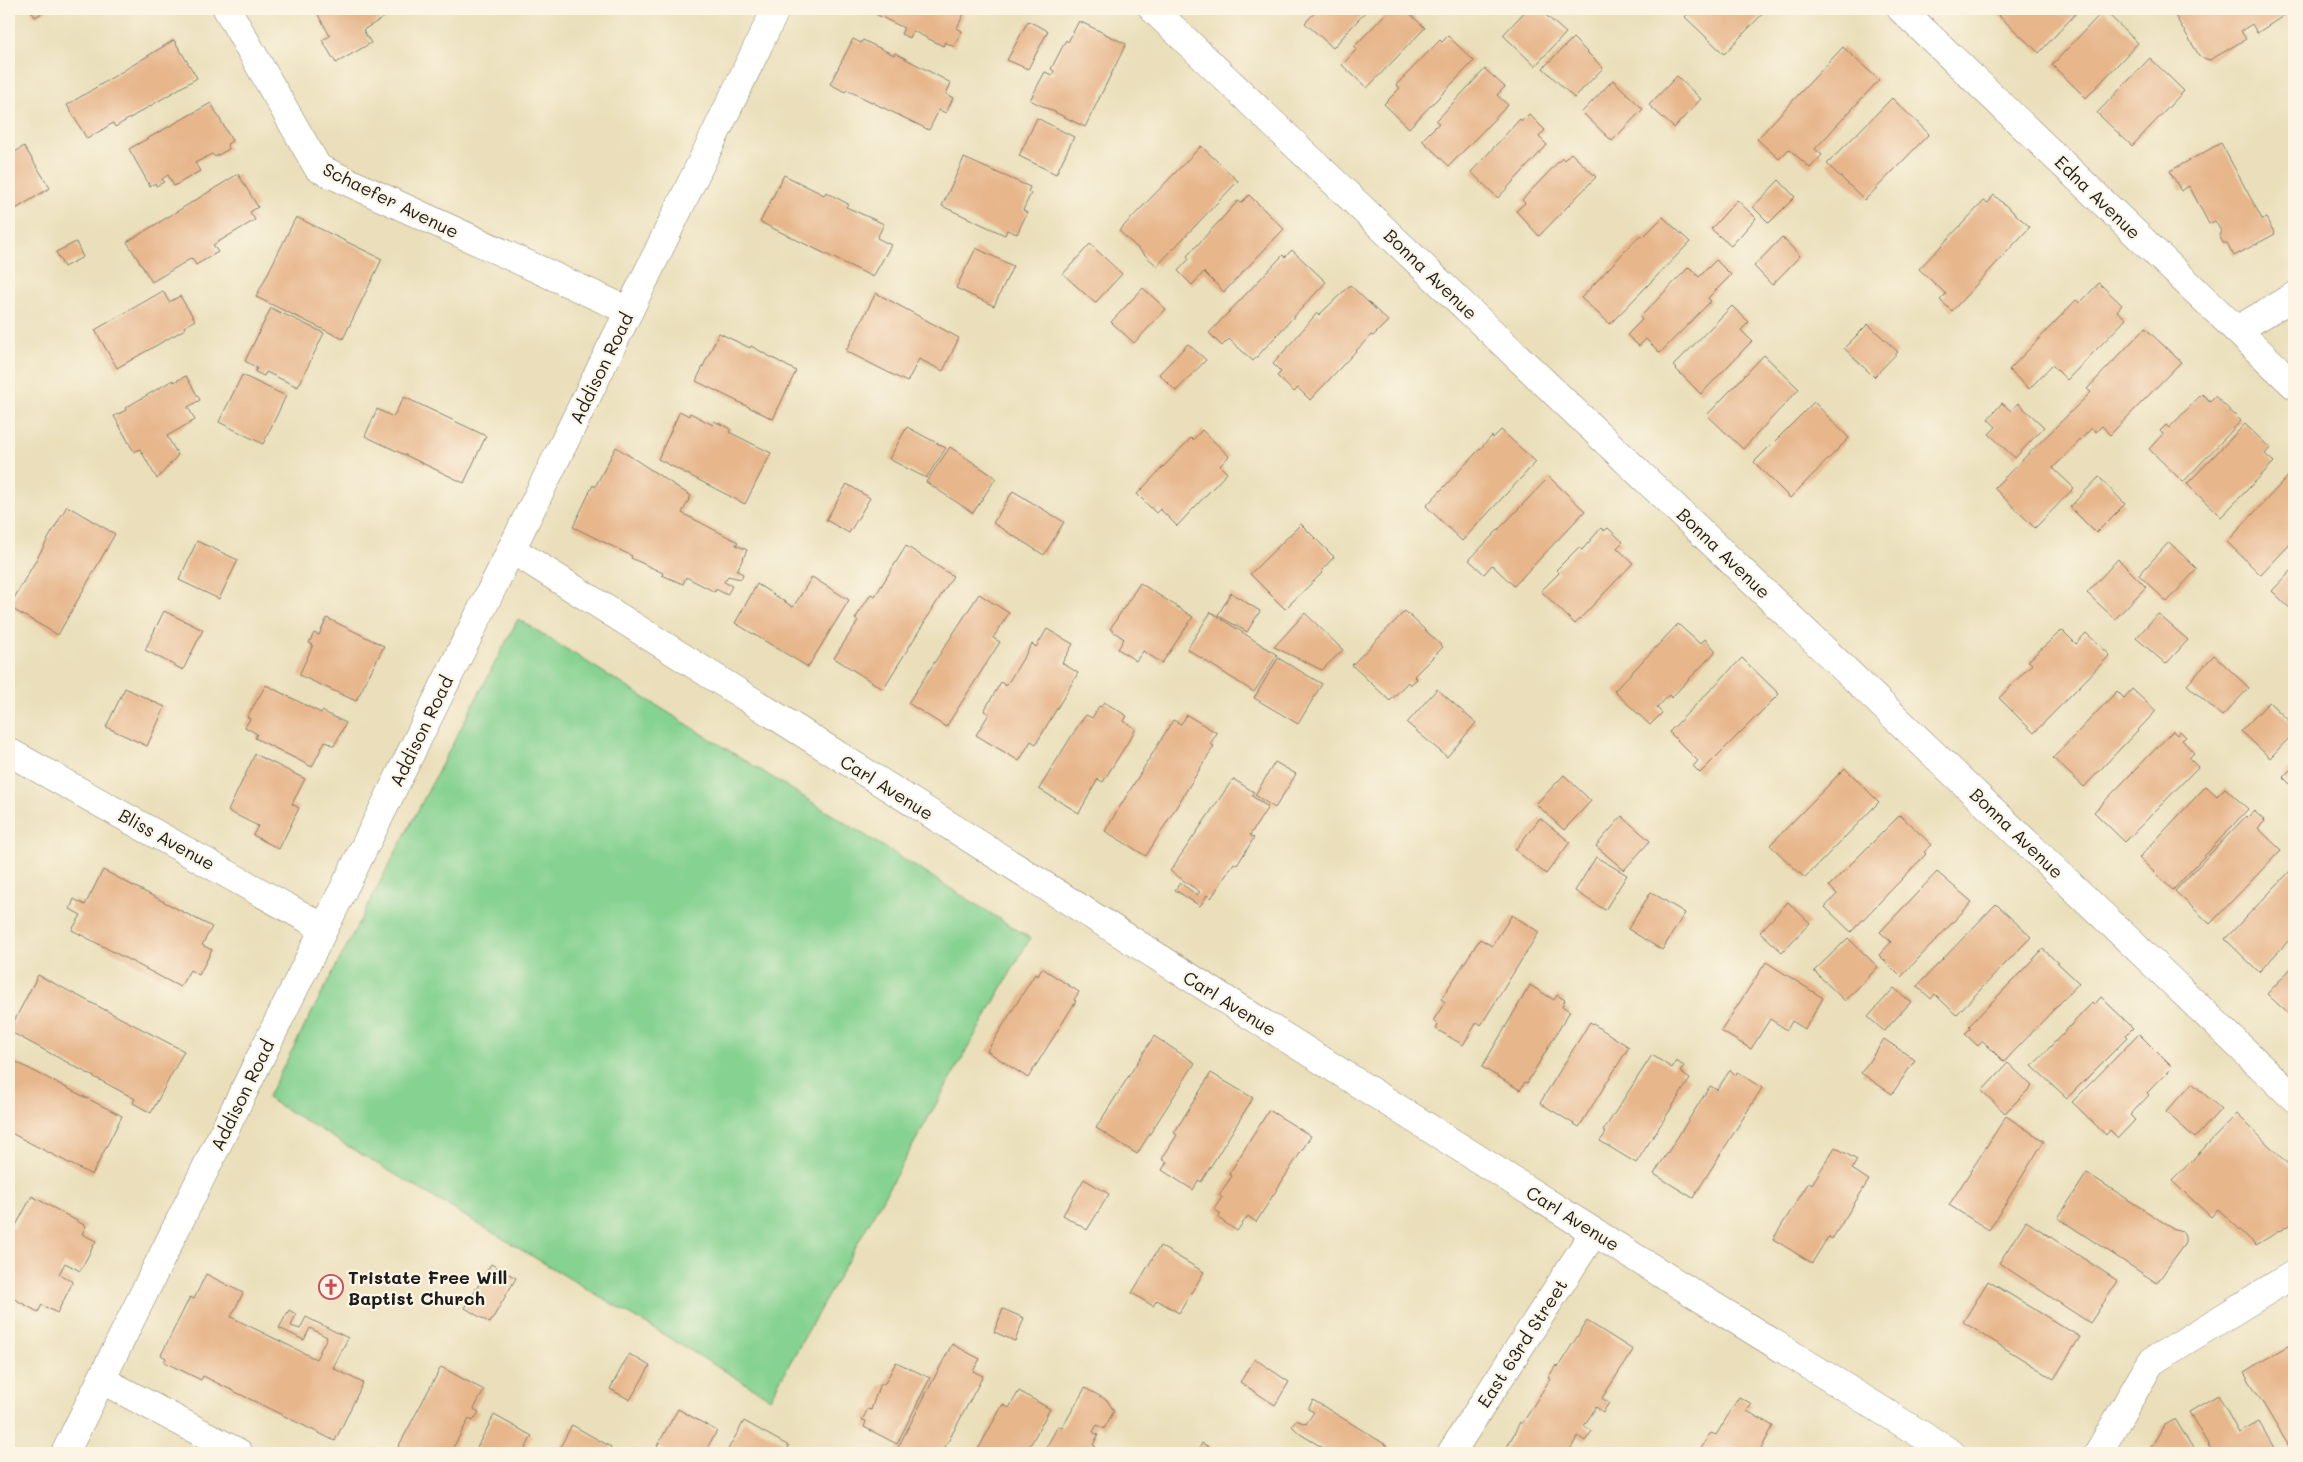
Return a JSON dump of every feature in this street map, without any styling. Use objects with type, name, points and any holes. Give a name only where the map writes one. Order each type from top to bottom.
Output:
[{"type":"street","name":"Schaefer Avenue","points":[[227,9],[318,168],[629,311]]},
{"type":"street","name":"Addison Road","points":[[65,1453],[629,311],[776,9]]},
{"type":"street","name":"Bonna Avenue","points":[[1153,9],[2294,1098]]},
{"type":"street","name":"Edna Avenue","points":[[1901,9],[2294,385]]},
{"type":"street","points":[[2237,330],[2294,296]]},
{"type":"street","name":"Carl Avenue","points":[[511,549],[1594,1232],[1951,1453]]},
{"type":"street","name":"Bliss Avenue","points":[[9,752],[324,928]]},
{"type":"street","name":"East 63rd Street","points":[[1451,1453],[1594,1232]]},
{"type":"street","points":[[2098,1453],[2151,1362],[2294,1274]]},
{"type":"street","points":[[102,1380],[239,1453]]},
{"type":"green space","points":[[518,619],[1030,938],[770,1398],[267,1098]]},
{"type":"building","points":[[30,9],[49,9],[35,17]]},
{"type":"building","points":[[329,9],[384,9],[388,15],[363,30],[371,43],[336,63],[322,40],[330,36],[318,15]]},
{"type":"building","points":[[865,9],[966,9],[957,28],[962,31],[954,47],[945,42],[943,46],[913,31],[910,38],[901,34],[904,28]]},
{"type":"building","points":[[1315,9],[1368,9],[1333,48],[1305,23],[1317,10]]},
{"type":"building","points":[[1390,9],[1405,9],[1425,28],[1367,88],[1342,65],[1357,49],[1354,47]]},
{"type":"building","points":[[1527,9],[1539,9],[1566,33],[1535,66],[1503,35]]},
{"type":"building","points":[[1693,9],[1767,9],[1724,54],[1685,17]]},
{"type":"building","points":[[2004,9],[2080,9],[2039,53],[1998,15]]},
{"type":"building","points":[[2171,9],[2294,9],[2257,33],[2252,24],[2241,31],[2246,39],[2210,60],[2200,57]]},
{"type":"building","points":[[2104,10],[2138,43],[2086,98],[2052,65]]},
{"type":"building","points":[[1028,21],[1048,31],[1028,69],[1007,60]]},
{"type":"building","points":[[1079,21],[1126,44],[1085,127],[1030,100],[1045,72],[1052,75],[1054,71],[1051,69],[1066,40],[1068,42]]},
{"type":"building","points":[[1448,36],[1474,61],[1409,128],[1384,104],[1400,88],[1396,85],[1440,40],[1442,42]]},
{"type":"building","points":[[1573,38],[1603,68],[1574,98],[1543,68]]},
{"type":"building","points":[[853,39],[861,43],[863,40],[894,55],[895,53],[951,83],[946,94],[953,98],[946,113],[939,110],[929,130],[847,90],[845,92],[830,84]]},
{"type":"building","points":[[174,40],[197,78],[115,127],[113,123],[87,139],[67,105]]},
{"type":"building","points":[[1843,47],[1879,80],[1815,149],[1822,155],[1810,168],[1789,149],[1779,159],[1757,139]]},
{"type":"building","points":[[2150,58],[2184,91],[2132,146],[2097,113]]},
{"type":"building","points":[[1485,69],[1505,87],[1497,95],[1508,105],[1449,166],[1422,140],[1439,123],[1436,121]]},
{"type":"building","points":[[1677,76],[1701,99],[1674,128],[1649,105]]},
{"type":"building","points":[[1613,80],[1643,109],[1612,141],[1582,112]]},
{"type":"building","points":[[1892,98],[1929,134],[1865,200],[1827,164]]},
{"type":"building","points":[[211,103],[232,141],[227,144],[229,149],[215,157],[212,154],[195,163],[200,171],[174,186],[168,175],[162,179],[164,182],[156,186],[155,183],[150,186],[129,149]]},
{"type":"building","points":[[1529,114],[1545,130],[1539,137],[1547,145],[1498,198],[1471,172],[1520,119],[1522,121]]},
{"type":"building","points":[[1037,118],[1074,137],[1056,174],[1019,156]]},
{"type":"building","points":[[2221,143],[2262,219],[2266,218],[2275,234],[2234,256],[2227,243],[2223,243],[2219,235],[2221,231],[2215,221],[2209,224],[2189,186],[2181,191],[2170,171]]},
{"type":"building","points":[[24,146],[50,188],[9,213],[9,156]]},
{"type":"building","points":[[1201,146],[1238,181],[1157,266],[1119,231]]},
{"type":"building","points":[[1571,153],[1596,177],[1539,236],[1516,211],[1525,203],[1522,200],[1562,158],[1564,160]]},
{"type":"building","points":[[964,158],[1030,187],[1028,192],[1031,193],[1023,210],[1027,213],[1017,234],[1007,230],[1005,235],[942,206]]},
{"type":"building","points":[[238,174],[258,207],[250,212],[255,220],[213,245],[218,252],[196,265],[192,258],[152,282],[127,242]]},
{"type":"building","points":[[784,175],[824,195],[826,192],[848,204],[846,207],[884,224],[877,238],[891,245],[873,277],[760,222]]},
{"type":"building","points":[[1779,180],[1795,197],[1769,223],[1753,207]]},
{"type":"building","points":[[1249,195],[1284,229],[1224,292],[1204,272],[1192,285],[1178,271],[1189,259],[1187,256],[1238,201],[1241,203]]},
{"type":"building","points":[[1994,195],[2030,227],[1952,311],[1940,300],[1946,294],[1919,269],[1984,201],[1988,203]]},
{"type":"building","points":[[1737,200],[1756,218],[1731,246],[1711,229]]},
{"type":"building","points":[[296,217],[382,259],[343,339],[256,297]]},
{"type":"building","points":[[1663,217],[1690,242],[1610,324],[1581,298],[1640,235],[1643,237]]},
{"type":"building","points":[[1782,237],[1800,256],[1772,285],[1754,266]]},
{"type":"building","points":[[76,242],[83,257],[64,267],[56,252]]},
{"type":"building","points":[[1090,244],[1122,274],[1095,303],[1063,274]]},
{"type":"building","points":[[976,248],[1013,266],[994,306],[956,288]]},
{"type":"building","points":[[1292,250],[1326,282],[1253,361],[1229,339],[1222,346],[1209,333],[1283,255],[1285,257]]},
{"type":"building","points":[[1716,260],[1731,275],[1708,298],[1711,301],[1660,353],[1646,339],[1639,346],[1627,335],[1642,320],[1640,317],[1689,267],[1699,277]]},
{"type":"building","points":[[2099,283],[2122,305],[2117,311],[2126,319],[2067,380],[2052,365],[2029,389],[2009,370],[2076,300],[2080,303]]},
{"type":"building","points":[[1350,285],[1388,321],[1373,336],[1371,335],[1310,400],[1298,388],[1294,392],[1277,376],[1281,372],[1273,364],[1317,313],[1319,315]]},
{"type":"building","points":[[1143,288],[1166,309],[1134,343],[1111,322]]},
{"type":"building","points":[[163,291],[169,302],[180,296],[195,320],[184,327],[185,329],[117,368],[95,330]]},
{"type":"building","points":[[876,293],[959,338],[943,371],[919,359],[907,382],[846,351]]},
{"type":"building","points":[[1732,306],[1749,322],[1741,330],[1752,341],[1701,394],[1673,366]]},
{"type":"building","points":[[271,308],[324,333],[298,387],[266,372],[264,376],[255,372],[257,368],[245,361]]},
{"type":"building","points":[[1868,324],[1898,352],[1874,377],[1844,348]]},
{"type":"building","points":[[2145,328],[2181,362],[2110,435],[2102,426],[2096,432],[2092,428],[2053,468],[2074,488],[2035,528],[1994,488],[2091,392],[2087,389]]},
{"type":"building","points":[[719,333],[750,348],[751,346],[796,371],[773,419],[696,381]]},
{"type":"building","points":[[1188,344],[1206,360],[1176,391],[1159,374]]},
{"type":"building","points":[[1764,355],[1799,389],[1743,449],[1707,415]]},
{"type":"building","points":[[242,375],[286,396],[263,444],[219,422]]},
{"type":"building","points":[[186,376],[200,400],[188,407],[195,420],[167,436],[178,455],[157,479],[140,449],[134,452],[114,416],[173,380],[174,382]]},
{"type":"building","points":[[2202,394],[2210,401],[2215,396],[2241,421],[2183,482],[2149,449],[2163,434],[2160,431],[2166,425],[2169,428]]},
{"type":"building","points":[[404,397],[486,436],[464,483],[365,436],[377,409],[393,417]]},
{"type":"building","points":[[1814,402],[1849,438],[1790,498],[1754,462]]},
{"type":"building","points":[[2002,403],[2011,411],[2018,403],[2044,427],[2015,458],[1989,434],[1996,427],[1988,419]]},
{"type":"building","points":[[680,411],[689,416],[690,413],[713,425],[714,421],[731,429],[729,432],[771,453],[745,504],[658,459]]},
{"type":"building","points":[[2245,424],[2270,448],[2265,454],[2274,462],[2221,517],[2187,484]]},
{"type":"building","points":[[907,427],[946,448],[926,478],[889,459]]},
{"type":"building","points":[[1202,430],[1229,456],[1220,466],[1227,473],[1177,526],[1160,509],[1156,513],[1137,494],[1191,438],[1193,440]]},
{"type":"building","points":[[1501,430],[1536,462],[1462,541],[1426,506],[1492,436],[1493,438]]},
{"type":"building","points":[[616,447],[691,496],[682,513],[738,542],[736,545],[747,550],[737,571],[743,574],[741,579],[728,576],[724,582],[732,586],[727,595],[716,589],[715,592],[686,577],[683,584],[662,575],[663,573],[631,558],[632,556],[573,527],[593,485],[595,487]]},
{"type":"building","points":[[950,447],[996,478],[973,513],[926,482]]},
{"type":"building","points":[[2294,470],[2294,540],[2261,575],[2227,542]]},
{"type":"building","points":[[1549,477],[1585,511],[1514,586],[1492,565],[1484,574],[1469,560]]},
{"type":"building","points":[[2099,477],[2125,504],[2096,533],[2070,507]]},
{"type":"building","points":[[847,484],[870,498],[849,533],[826,520]]},
{"type":"building","points":[[1013,491],[1064,522],[1044,555],[993,523]]},
{"type":"building","points":[[67,506],[115,534],[58,635],[9,607]]},
{"type":"building","points":[[1301,524],[1334,557],[1322,570],[1323,572],[1285,609],[1250,574]]},
{"type":"building","points":[[1601,528],[1604,531],[1608,528],[1623,542],[1617,548],[1633,563],[1575,624],[1541,591],[1559,573],[1556,570],[1579,547],[1582,550]]},
{"type":"building","points":[[197,541],[238,560],[219,599],[179,580]]},
{"type":"building","points":[[2169,542],[2197,569],[2167,602],[2139,575]]},
{"type":"building","points":[[906,546],[953,576],[883,689],[834,658],[858,621],[855,619],[871,594],[875,596]]},
{"type":"building","points":[[2118,559],[2146,587],[2115,619],[2087,593]]},
{"type":"building","points":[[2294,568],[2294,612],[2272,591]]},
{"type":"building","points":[[812,577],[849,600],[808,667],[735,623],[757,584],[793,607]]},
{"type":"building","points":[[1140,583],[1193,617],[1162,663],[1143,651],[1136,661],[1118,649],[1124,639],[1110,629]]},
{"type":"building","points":[[1231,593],[1260,611],[1247,632],[1218,615]]},
{"type":"building","points":[[979,594],[1009,613],[993,638],[1000,642],[946,727],[908,703]]},
{"type":"building","points":[[164,611],[203,630],[183,670],[145,650]]},
{"type":"building","points":[[1405,611],[1443,647],[1414,676],[1417,679],[1410,685],[1408,682],[1390,701],[1352,665]]},
{"type":"building","points":[[1211,612],[1277,655],[1254,692],[1187,649]]},
{"type":"building","points":[[1305,613],[1343,650],[1322,670],[1274,647]]},
{"type":"building","points":[[2158,614],[2188,640],[2166,664],[2136,638]]},
{"type":"building","points":[[327,618],[384,646],[356,701],[299,675],[313,645],[309,643],[314,633],[319,635]]},
{"type":"building","points":[[1678,624],[1700,644],[1705,639],[1716,651],[1671,698],[1669,695],[1657,708],[1662,713],[1650,725],[1614,691]]},
{"type":"building","points":[[1047,629],[1073,644],[1062,663],[1078,673],[1036,744],[1031,741],[1019,761],[976,735],[989,714],[984,711],[1001,682],[1006,686],[1032,644],[1036,647]]},
{"type":"building","points":[[2062,630],[2076,644],[2086,633],[2110,655],[2034,733],[1999,698],[2032,664],[2028,661]]},
{"type":"building","points":[[2214,655],[2249,688],[2222,716],[2187,685]]},
{"type":"building","points":[[1278,658],[1322,684],[1298,724],[1254,698]]},
{"type":"building","points":[[1742,658],[1779,694],[1700,773],[1693,766],[1698,761],[1669,732]]},
{"type":"building","points":[[266,685],[321,713],[322,711],[346,723],[334,746],[325,741],[312,767],[255,738],[257,734],[245,727],[250,719],[247,717]]},
{"type":"building","points":[[125,688],[165,707],[147,746],[106,727]]},
{"type":"building","points":[[1437,689],[1476,723],[1447,757],[1407,723]]},
{"type":"building","points":[[2132,689],[2156,711],[2084,787],[2053,758],[2117,691],[2124,698]]},
{"type":"building","points":[[1104,702],[1127,716],[1124,721],[1136,729],[1103,782],[1098,779],[1079,813],[1039,789],[1079,724],[1086,715],[1092,718],[1099,706],[1101,707]]},
{"type":"building","points":[[2269,702],[2294,726],[2294,733],[2270,758],[2241,731]]},
{"type":"building","points":[[1187,715],[1217,733],[1210,744],[1214,746],[1146,856],[1105,831],[1173,720],[1181,724]]},
{"type":"building","points":[[2173,731],[2177,735],[2180,731],[2186,737],[2182,740],[2194,753],[2189,758],[2198,767],[2125,842],[2094,812]]},
{"type":"building","points":[[255,754],[305,779],[292,804],[299,808],[279,849],[253,835],[258,826],[228,811]]},
{"type":"building","points":[[1275,762],[1296,774],[1275,808],[1255,795]]},
{"type":"building","points":[[2294,766],[2294,788],[2283,777]]},
{"type":"building","points":[[1845,768],[1879,802],[1805,878],[1770,845]]},
{"type":"building","points":[[1564,775],[1591,801],[1564,830],[1536,804]]},
{"type":"building","points":[[1233,779],[1254,792],[1252,796],[1268,807],[1250,835],[1254,838],[1237,865],[1234,863],[1211,898],[1207,895],[1200,906],[1175,890],[1180,883],[1197,895],[1200,892],[1170,871]]},
{"type":"building","points":[[2206,786],[2217,796],[2225,788],[2248,809],[2173,890],[2139,858]]},
{"type":"building","points":[[2254,811],[2265,821],[2258,828],[2281,850],[2210,924],[2175,891],[2246,816],[2247,818]]},
{"type":"building","points":[[1900,815],[1932,845],[1924,852],[1926,854],[1851,932],[1825,907],[1837,894],[1829,886]]},
{"type":"building","points":[[1622,816],[1650,841],[1624,870],[1596,846]]},
{"type":"building","points":[[1540,818],[1570,842],[1546,874],[1515,850]]},
{"type":"building","points":[[1596,857],[1627,875],[1605,910],[1575,891]]},
{"type":"building","points":[[2294,867],[2294,935],[2259,972],[2225,939]]},
{"type":"building","points":[[103,870],[212,927],[202,945],[212,950],[199,975],[190,970],[180,987],[72,930],[81,915],[70,909],[74,899],[85,905]]},
{"type":"building","points":[[1937,872],[1972,902],[1901,977],[1879,955],[1891,942],[1880,932]]},
{"type":"building","points":[[1651,892],[1685,913],[1662,950],[1628,929]]},
{"type":"building","points":[[1788,902],[1810,923],[1782,952],[1760,932]]},
{"type":"building","points":[[1996,904],[2031,937],[1956,1015],[1935,994],[1931,999],[1917,986]]},
{"type":"building","points":[[1512,915],[1539,932],[1481,1025],[1477,1022],[1463,1045],[1436,1029],[1438,1025],[1433,1021],[1445,1002],[1441,999],[1480,939],[1492,946]]},
{"type":"building","points":[[1848,938],[1878,967],[1845,1001],[1814,971]]},
{"type":"building","points":[[2043,949],[2079,983],[2004,1062],[1983,1041],[1978,1046],[1965,1034],[1971,1028],[1969,1026]]},
{"type":"building","points":[[1766,962],[1823,998],[1805,1029],[1792,1021],[1787,1030],[1770,1019],[1751,1049],[1721,1031]]},
{"type":"building","points":[[2294,965],[2294,1019],[2267,994]]},
{"type":"building","points":[[1042,968],[1079,992],[1074,1000],[1076,1001],[1028,1078],[987,1051],[1035,974],[1038,976]]},
{"type":"building","points":[[38,975],[184,1051],[151,1113],[133,1103],[135,1099],[9,1031]]},
{"type":"building","points":[[1530,985],[1554,1000],[1557,995],[1565,1000],[1562,1006],[1570,1011],[1527,1083],[1525,1082],[1520,1090],[1482,1067]]},
{"type":"building","points":[[1894,988],[1911,1002],[1884,1031],[1868,1017]]},
{"type":"building","points":[[2101,997],[2133,1028],[2126,1035],[2128,1037],[2067,1098],[2032,1066],[2092,1003],[2094,1005]]},
{"type":"building","points":[[1590,1022],[1629,1047],[1579,1127],[1540,1103]]},
{"type":"building","points":[[2139,1034],[2172,1067],[2147,1093],[2149,1095],[2130,1115],[2135,1120],[2118,1138],[2110,1130],[2106,1135],[2072,1102]]},
{"type":"building","points":[[1154,1036],[1195,1063],[1137,1154],[1096,1128]]},
{"type":"building","points":[[1884,1039],[1915,1060],[1892,1094],[1861,1073]]},
{"type":"building","points":[[1652,1055],[1672,1068],[1676,1061],[1684,1066],[1680,1072],[1690,1079],[1636,1163],[1600,1141],[1606,1133],[1603,1131]]},
{"type":"building","points":[[16,1062],[122,1116],[92,1175],[9,1132],[9,1076]]},
{"type":"building","points":[[2008,1063],[2032,1086],[2005,1113],[1982,1091]]},
{"type":"building","points":[[1730,1070],[1736,1075],[1737,1072],[1762,1088],[1693,1198],[1654,1174],[1710,1086],[1717,1090]]},
{"type":"building","points":[[1211,1073],[1253,1098],[1201,1182],[1198,1180],[1193,1190],[1162,1170],[1167,1162],[1162,1159],[1177,1135],[1174,1133]]},
{"type":"building","points":[[2192,1083],[2221,1109],[2195,1138],[2166,1112]]},
{"type":"building","points":[[1269,1110],[1311,1136],[1256,1222],[1248,1216],[1237,1231],[1218,1218],[1221,1214],[1214,1209],[1222,1197],[1219,1195],[1232,1176],[1229,1174]]},
{"type":"building","points":[[2237,1114],[2294,1170],[2294,1222],[2256,1245],[2218,1209],[2211,1217],[2172,1181]]},
{"type":"building","points":[[2006,1116],[2044,1141],[1989,1230],[1949,1205]]},
{"type":"building","points":[[1835,1147],[1857,1160],[1852,1169],[1869,1180],[1832,1239],[1828,1237],[1812,1263],[1773,1239],[1809,1182],[1812,1184]]},
{"type":"building","points":[[2087,1173],[2172,1228],[2182,1231],[2185,1243],[2157,1283],[2058,1218]]},
{"type":"building","points":[[1084,1179],[1109,1194],[1087,1230],[1063,1215]]},
{"type":"building","points":[[32,1196],[86,1226],[82,1234],[96,1241],[80,1271],[65,1263],[59,1274],[73,1282],[57,1313],[42,1305],[38,1312],[9,1296],[9,1225],[14,1229]]},
{"type":"building","points":[[2026,1221],[2118,1281],[2090,1323],[1999,1263]]},
{"type":"building","points":[[1160,1246],[1204,1272],[1179,1313],[1157,1300],[1153,1306],[1132,1293]]},
{"type":"building","points":[[491,1264],[516,1278],[490,1323],[465,1308]]},
{"type":"building","points":[[206,1274],[243,1293],[231,1317],[316,1359],[327,1337],[310,1328],[304,1340],[279,1328],[289,1310],[296,1314],[291,1326],[300,1329],[306,1317],[348,1338],[333,1368],[363,1383],[335,1441],[203,1376],[201,1380],[164,1362],[166,1358],[161,1355],[190,1297],[194,1299]]},
{"type":"building","points":[[1988,1281],[2080,1337],[2054,1379],[1963,1322]]},
{"type":"building","points":[[1003,1309],[1024,1318],[1015,1341],[994,1332]]},
{"type":"building","points":[[1587,1321],[1633,1350],[1602,1398],[1609,1403],[1603,1412],[1596,1407],[1584,1426],[1592,1431],[1585,1441],[1578,1436],[1568,1453],[1504,1453],[1520,1422],[1522,1424],[1550,1379],[1548,1378],[1556,1365],[1558,1367]]},
{"type":"building","points":[[2294,1342],[2294,1453],[2293,1453],[2244,1372]]},
{"type":"building","points":[[952,1344],[980,1359],[973,1371],[983,1376],[942,1453],[895,1453]]},
{"type":"building","points":[[629,1354],[650,1366],[630,1400],[610,1389]]},
{"type":"building","points":[[1255,1359],[1289,1382],[1275,1405],[1240,1382]]},
{"type":"building","points":[[896,1362],[930,1378],[897,1444],[864,1427],[866,1421],[862,1420],[868,1409],[871,1410],[879,1386],[885,1383]]},
{"type":"building","points":[[441,1367],[484,1390],[474,1409],[479,1412],[473,1421],[469,1419],[450,1453],[400,1453],[396,1451]]},
{"type":"building","points":[[1085,1388],[1107,1400],[1114,1411],[1104,1429],[1097,1425],[1093,1432],[1098,1435],[1093,1445],[1096,1447],[1093,1453],[1043,1453],[1058,1426],[1062,1428]]},
{"type":"building","points":[[1019,1391],[1050,1409],[1026,1453],[976,1453],[1003,1404],[1009,1408]]},
{"type":"building","points":[[2218,1395],[2239,1433],[2259,1422],[2277,1453],[2213,1453],[2189,1412]]},
{"type":"building","points":[[1739,1397],[1752,1404],[1747,1411],[1773,1426],[1759,1453],[1698,1453],[1711,1433],[1716,1435]]},
{"type":"building","points":[[1313,1400],[1388,1446],[1384,1453],[1332,1453],[1300,1434],[1292,1426],[1296,1420],[1306,1424],[1314,1412],[1308,1409]]},
{"type":"building","points":[[678,1409],[717,1431],[704,1453],[670,1453],[657,1446]]},
{"type":"building","points":[[494,1415],[532,1436],[523,1453],[474,1453]]},
{"type":"building","points":[[2175,1419],[2196,1453],[2148,1453],[2164,1425]]},
{"type":"building","points":[[744,1421],[789,1446],[785,1453],[726,1453]]},
{"type":"building","points":[[572,1425],[611,1447],[608,1453],[557,1453]]},
{"type":"building","points":[[1202,1443],[1220,1453],[1197,1453]]},
{"type":"place","name":"Tristate Free Will Baptist Church","points":[[331,1287]]}]
